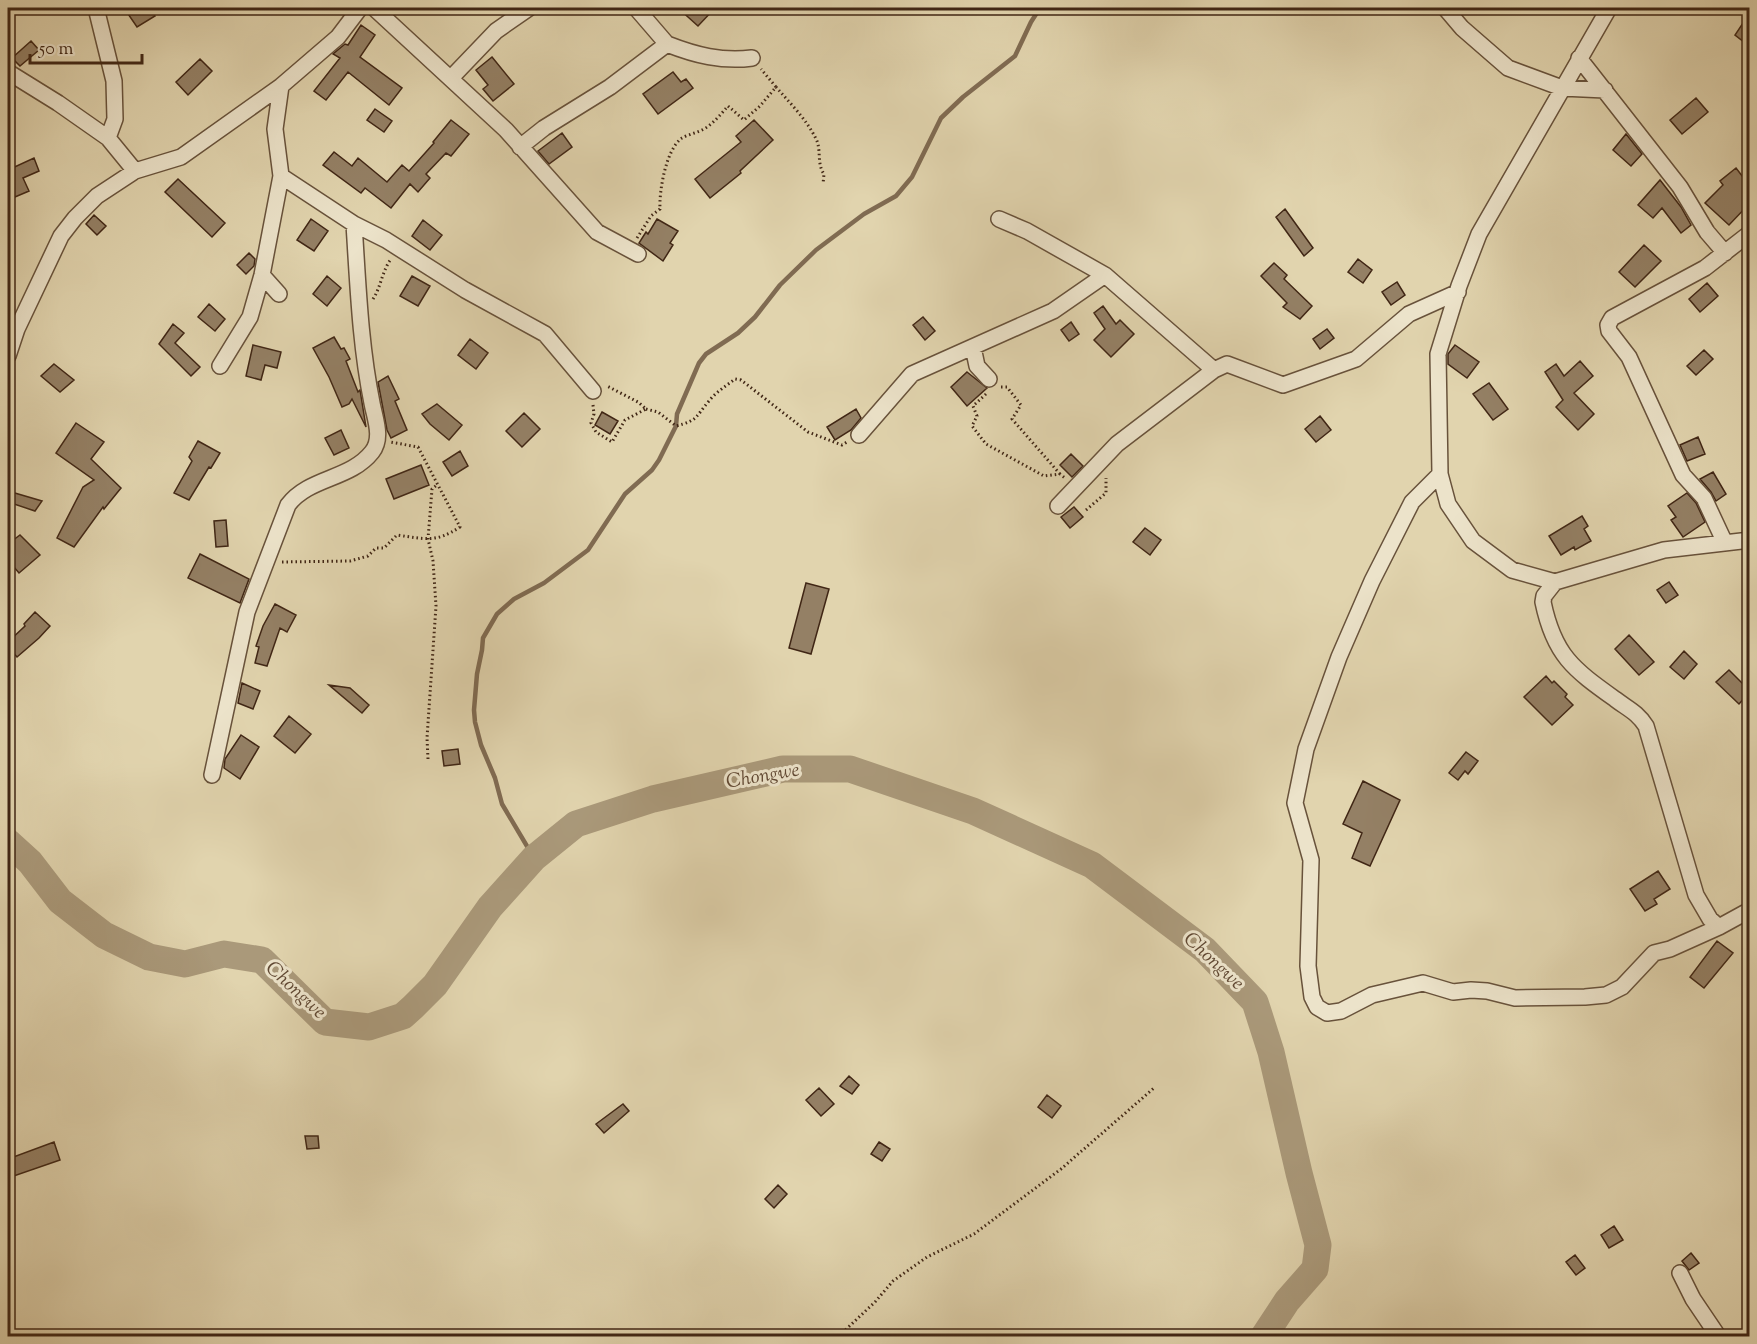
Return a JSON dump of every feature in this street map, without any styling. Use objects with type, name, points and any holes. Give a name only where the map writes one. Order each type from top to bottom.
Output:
[{"type":"street","points":[[98,8],[97,12],[114,81],[116,119],[108,138]]},
{"type":"street","points":[[8,356],[16,329],[61,236],[97,196],[135,171],[181,157],[281,86],[338,37],[360,8]]},
{"type":"street","points":[[374,8],[506,130],[597,232],[638,254]]},
{"type":"street","points":[[451,78],[496,32],[530,8]]},
{"type":"street","points":[[636,8],[667,44],[691,54],[733,61],[752,58]]},
{"type":"street","points":[[1444,8],[1462,28],[1508,68],[1562,88],[1605,90]]},
{"type":"street","points":[[1609,8],[1479,234],[1438,354],[1440,474],[1449,504],[1473,541],[1512,570],[1555,582],[1664,550],[1749,540]]},
{"type":"street","points":[[520,147],[544,128],[610,87],[667,44]]},
{"type":"street","points":[[1579,58],[1680,187],[1707,232],[1725,254]]},
{"type":"street","points":[[8,72],[108,138],[135,171]]},
{"type":"street","points":[[220,366],[250,317],[262,275],[281,176],[275,129],[281,86]]},
{"type":"street","points":[[281,176],[354,224],[386,240],[465,290],[545,334],[589,386]]},
{"type":"street","points":[[999,219],[1027,231],[1105,275],[1214,370]]},
{"type":"street","points":[[213,775],[247,612],[288,505],[295,496],[310,487],[344,474],[360,464],[372,453],[379,438],[364,363],[354,224]]},
{"type":"street","points":[[1725,543],[1704,498],[1683,475],[1629,357],[1609,331],[1608,325],[1612,318],[1705,268],[1725,254],[1749,232]]},
{"type":"street","points":[[262,275],[279,294]]},
{"type":"street","points":[[859,435],[912,375],[1053,311],[1105,275]]},
{"type":"street","points":[[1058,506],[1117,444],[1214,370],[1227,364],[1283,386],[1356,358],[1409,314],[1458,292]]},
{"type":"street","points":[[973,347],[977,366],[989,379]]},
{"type":"street","points":[[1440,474],[1412,502],[1372,581],[1339,657],[1306,749],[1296,802],[1311,860],[1308,966],[1312,997],[1317,1007],[1327,1012],[1341,1011],[1372,995],[1423,983],[1453,992],[1487,991],[1515,998],[1606,995],[1622,987],[1654,953],[1670,949],[1719,927],[1749,910]]},
{"type":"street","points":[[1555,582],[1543,602],[1556,645],[1566,659],[1590,681],[1639,715],[1646,726],[1696,895],[1710,919],[1719,927]]},
{"type":"street","points":[[1680,1273],[1693,1299],[1718,1336]]},
{"type":"path","points":[[752,58],[807,124],[818,143],[820,169],[824,174],[823,184]]},
{"type":"path","points":[[638,254],[634,245],[651,216],[660,209],[659,193],[663,175],[669,157],[680,139],[704,129],[728,106],[744,120],[776,87]]},
{"type":"path","points":[[360,315],[380,288],[387,264],[398,248]]},
{"type":"path","points":[[646,409],[625,420],[612,442],[596,432],[591,423],[594,414],[589,386],[593,381],[610,387],[638,402],[646,409],[657,412],[675,426],[688,423],[700,416],[709,401],[723,388],[735,379],[741,380],[808,432],[842,445],[859,435]]},
{"type":"path","points":[[1060,474],[1044,476],[986,444],[972,426],[977,416],[973,406],[993,387],[1007,387],[1021,405],[1012,419],[1060,474],[1075,487]]},
{"type":"path","points":[[266,562],[350,561],[368,556],[376,548],[384,548],[397,535],[428,539],[445,537],[460,527],[418,447],[395,444],[379,438]]},
{"type":"path","points":[[1086,510],[1106,493],[1106,479],[1099,462]]},
{"type":"path","points":[[428,759],[427,738],[436,606],[433,561],[428,539],[432,489],[438,484]]},
{"type":"path","points":[[839,1336],[875,1302],[893,1281],[927,1257],[974,1234],[1061,1169],[1154,1088]]},
{"type":"building","points":[[124,8],[150,8],[155,16],[137,27]]},
{"type":"building","points":[[678,8],[715,8],[698,26]]},
{"type":"building","points":[[1749,14],[1749,46],[1735,35]]},
{"type":"building","points":[[361,25],[375,35],[360,57],[402,88],[389,105],[348,72],[326,100],[314,91],[340,58],[333,54],[345,44],[348,45]]},
{"type":"building","points":[[31,41],[39,50],[20,66],[12,58]]},
{"type":"building","points":[[492,57],[514,84],[493,101],[483,89],[488,85],[476,70]]},
{"type":"building","points":[[200,59],[212,71],[188,95],[176,82]]},
{"type":"building","points":[[673,72],[681,82],[686,79],[693,88],[658,114],[643,94]]},
{"type":"building","points":[[1696,98],[1708,112],[1682,134],[1670,120]]},
{"type":"building","points":[[375,109],[392,121],[384,132],[367,120]]},
{"type":"building","points":[[451,120],[469,134],[451,156],[446,153],[426,174],[430,178],[418,192],[410,184],[391,208],[365,188],[361,193],[323,165],[334,152],[352,166],[358,158],[387,182],[402,165],[409,171]]},
{"type":"building","points":[[754,120],[773,140],[740,171],[741,173],[710,198],[695,179],[741,142],[736,136]]},
{"type":"building","points":[[562,133],[572,147],[549,164],[538,151]]},
{"type":"building","points":[[1626,134],[1642,154],[1631,166],[1613,150]]},
{"type":"building","points":[[34,158],[39,171],[23,178],[29,191],[15,197],[8,180],[8,170]]},
{"type":"building","points":[[1736,168],[1749,185],[1749,204],[1729,225],[1705,203],[1723,185],[1720,181]]},
{"type":"building","points":[[178,179],[225,223],[212,237],[165,192]]},
{"type":"building","points":[[1660,180],[1681,207],[1691,225],[1681,233],[1662,208],[1653,218],[1638,205]]},
{"type":"building","points":[[1285,209],[1313,248],[1304,256],[1276,217]]},
{"type":"building","points":[[94,215],[106,226],[97,235],[86,224]]},
{"type":"building","points":[[311,219],[328,231],[314,251],[297,240]]},
{"type":"building","points":[[657,219],[678,231],[663,261],[639,243]]},
{"type":"building","points":[[423,220],[442,235],[430,250],[412,236]]},
{"type":"building","points":[[1644,245],[1661,261],[1635,287],[1619,272]]},
{"type":"building","points":[[249,253],[255,259],[254,266],[246,274],[237,265]]},
{"type":"building","points":[[1358,259],[1372,270],[1363,283],[1348,272]]},
{"type":"building","points":[[1274,263],[1287,275],[1284,279],[1312,306],[1300,319],[1283,307],[1287,303],[1261,276]]},
{"type":"building","points":[[327,276],[341,288],[327,306],[313,294]]},
{"type":"building","points":[[412,276],[430,286],[418,306],[400,296]]},
{"type":"building","points":[[1397,282],[1405,295],[1391,305],[1382,292]]},
{"type":"building","points":[[1707,283],[1718,296],[1700,312],[1689,299]]},
{"type":"building","points":[[209,304],[225,319],[215,331],[198,317]]},
{"type":"building","points":[[1103,306],[1116,324],[1120,320],[1134,334],[1111,357],[1094,340],[1105,329],[1094,313]]},
{"type":"building","points":[[923,317],[935,331],[925,340],[913,325]]},
{"type":"building","points":[[1071,322],[1079,334],[1069,341],[1061,330]]},
{"type":"building","points":[[173,324],[184,333],[175,343],[200,367],[191,376],[159,344]]},
{"type":"building","points":[[1327,329],[1334,338],[1320,349],[1313,339]]},
{"type":"building","points":[[334,337],[350,359],[346,361],[358,392],[360,390],[366,427],[352,399],[349,404],[342,407],[313,348]]},
{"type":"building","points":[[470,339],[488,353],[476,369],[458,355]]},
{"type":"building","points":[[253,345],[281,352],[277,368],[265,365],[261,380],[246,376]]},
{"type":"building","points":[[1455,345],[1479,362],[1467,378],[1448,364],[1448,354]]},
{"type":"building","points":[[1704,350],[1713,359],[1696,375],[1687,366]]},
{"type":"building","points":[[1580,361],[1593,376],[1574,393],[1594,414],[1578,430],[1556,407],[1563,400],[1545,372],[1556,364],[1564,376]]},
{"type":"building","points":[[54,364],[74,380],[60,392],[41,376]]},
{"type":"building","points":[[967,372],[987,388],[967,406],[951,387]]},
{"type":"building","points":[[388,376],[399,399],[395,401],[407,430],[391,438],[387,430],[378,382]]},
{"type":"building","points":[[1489,383],[1508,409],[1493,420],[1473,394]]},
{"type":"building","points":[[437,404],[462,425],[449,440],[422,414]]},
{"type":"building","points":[[856,409],[861,418],[851,430],[835,440],[827,427]]},
{"type":"building","points":[[602,412],[618,421],[610,434],[595,425]]},
{"type":"building","points":[[524,413],[540,429],[522,447],[506,431]]},
{"type":"building","points":[[1320,416],[1331,430],[1316,442],[1305,429]]},
{"type":"building","points":[[76,423],[104,442],[91,459],[121,488],[104,509],[103,507],[74,547],[57,538],[83,487],[94,480],[56,453]]},
{"type":"building","points":[[341,430],[349,448],[334,455],[325,438]]},
{"type":"building","points":[[1698,437],[1705,454],[1687,461],[1680,445]]},
{"type":"building","points":[[198,441],[220,453],[189,500],[174,493],[192,461],[189,457]]},
{"type":"building","points":[[460,451],[468,466],[452,476],[443,462]]},
{"type":"building","points":[[1071,454],[1083,466],[1072,477],[1060,465]]},
{"type":"building","points":[[421,465],[429,485],[394,499],[386,479]]},
{"type":"building","points":[[1713,472],[1726,494],[1716,501],[1700,479]]},
{"type":"building","points":[[8,491],[42,501],[35,511],[8,502]]},
{"type":"building","points":[[1687,493],[1696,503],[1705,522],[1683,537],[1671,520],[1676,517],[1668,506]]},
{"type":"building","points":[[1074,507],[1083,517],[1070,528],[1061,517]]},
{"type":"building","points":[[1582,516],[1588,526],[1584,529],[1591,541],[1561,555],[1549,536]]},
{"type":"building","points":[[226,520],[228,546],[216,547],[214,521]]},
{"type":"building","points":[[1145,528],[1161,540],[1150,555],[1133,542]]},
{"type":"building","points":[[20,535],[40,555],[19,573],[8,560],[8,544]]},
{"type":"building","points":[[200,554],[249,579],[240,603],[188,578]]},
{"type":"building","points":[[1669,582],[1678,595],[1666,603],[1657,590]]},
{"type":"building","points":[[806,583],[829,589],[811,654],[789,648]]},
{"type":"building","points":[[275,604],[296,615],[287,632],[280,628],[267,666],[255,663],[259,647],[256,646],[263,626]]},
{"type":"building","points":[[35,612],[50,626],[17,657],[8,647],[8,642],[25,626],[24,624]]},
{"type":"building","points":[[1629,635],[1654,662],[1639,675],[1615,649]]},
{"type":"building","points":[[1684,651],[1697,664],[1684,679],[1670,667]]},
{"type":"building","points":[[1729,670],[1749,690],[1739,704],[1716,682]]},
{"type":"building","points":[[1546,676],[1567,694],[1565,697],[1573,705],[1552,725],[1524,697]]},
{"type":"building","points":[[242,683],[260,691],[253,709],[238,703]]},
{"type":"building","points":[[329,685],[350,688],[369,705],[362,713]]},
{"type":"building","points":[[289,716],[311,734],[295,753],[274,736]]},
{"type":"building","points":[[241,735],[259,747],[240,779],[224,768],[225,759]]},
{"type":"building","points":[[458,749],[460,764],[444,766],[442,751]]},
{"type":"building","points":[[1466,752],[1478,761],[1468,774],[1465,771],[1458,780],[1449,773]]},
{"type":"building","points":[[1363,781],[1400,800],[1370,866],[1352,858],[1362,833],[1343,824]]},
{"type":"building","points":[[1658,871],[1670,889],[1654,899],[1657,904],[1645,911],[1630,889]]},
{"type":"building","points":[[1717,941],[1733,953],[1704,988],[1690,977]]},
{"type":"building","points":[[849,1076],[859,1085],[852,1094],[840,1086]]},
{"type":"building","points":[[819,1088],[834,1104],[821,1116],[806,1100]]},
{"type":"building","points":[[1047,1095],[1061,1106],[1052,1118],[1038,1107]]},
{"type":"building","points":[[623,1104],[629,1111],[604,1133],[596,1124]]},
{"type":"building","points":[[305,1136],[318,1136],[319,1148],[307,1149]]},
{"type":"building","points":[[54,1142],[60,1160],[8,1178],[8,1159]]},
{"type":"building","points":[[879,1142],[890,1149],[882,1161],[871,1154]]},
{"type":"building","points":[[778,1185],[787,1194],[774,1208],[765,1199]]},
{"type":"building","points":[[1614,1226],[1623,1240],[1609,1248],[1601,1235]]},
{"type":"building","points":[[1691,1253],[1699,1263],[1689,1270],[1682,1261]]},
{"type":"building","points":[[1575,1255],[1585,1268],[1576,1275],[1566,1262]]},
{"type":"waterway","points":[[534,858],[502,804],[475,722],[477,674],[483,638],[497,614],[514,599],[544,583],[588,550],[625,494],[652,470],[659,460],[676,426],[677,414],[699,363],[706,354],[738,333],[755,317],[780,285],[816,250],[864,214],[896,196],[912,177],[941,118],[963,97],[1015,56],[1040,8]]},
{"type":"waterway","name":"Chongwe","points":[[8,842],[30,862],[60,901],[104,935],[149,957],[185,964],[224,954],[262,960],[325,1022],[369,1027],[403,1016],[413,1007],[435,985],[490,907],[534,858],[576,824],[653,799],[783,769],[850,769],[973,811],[1092,865],[1205,950],[1255,1002],[1271,1052],[1318,1245],[1315,1269],[1287,1301],[1264,1336]]}]
